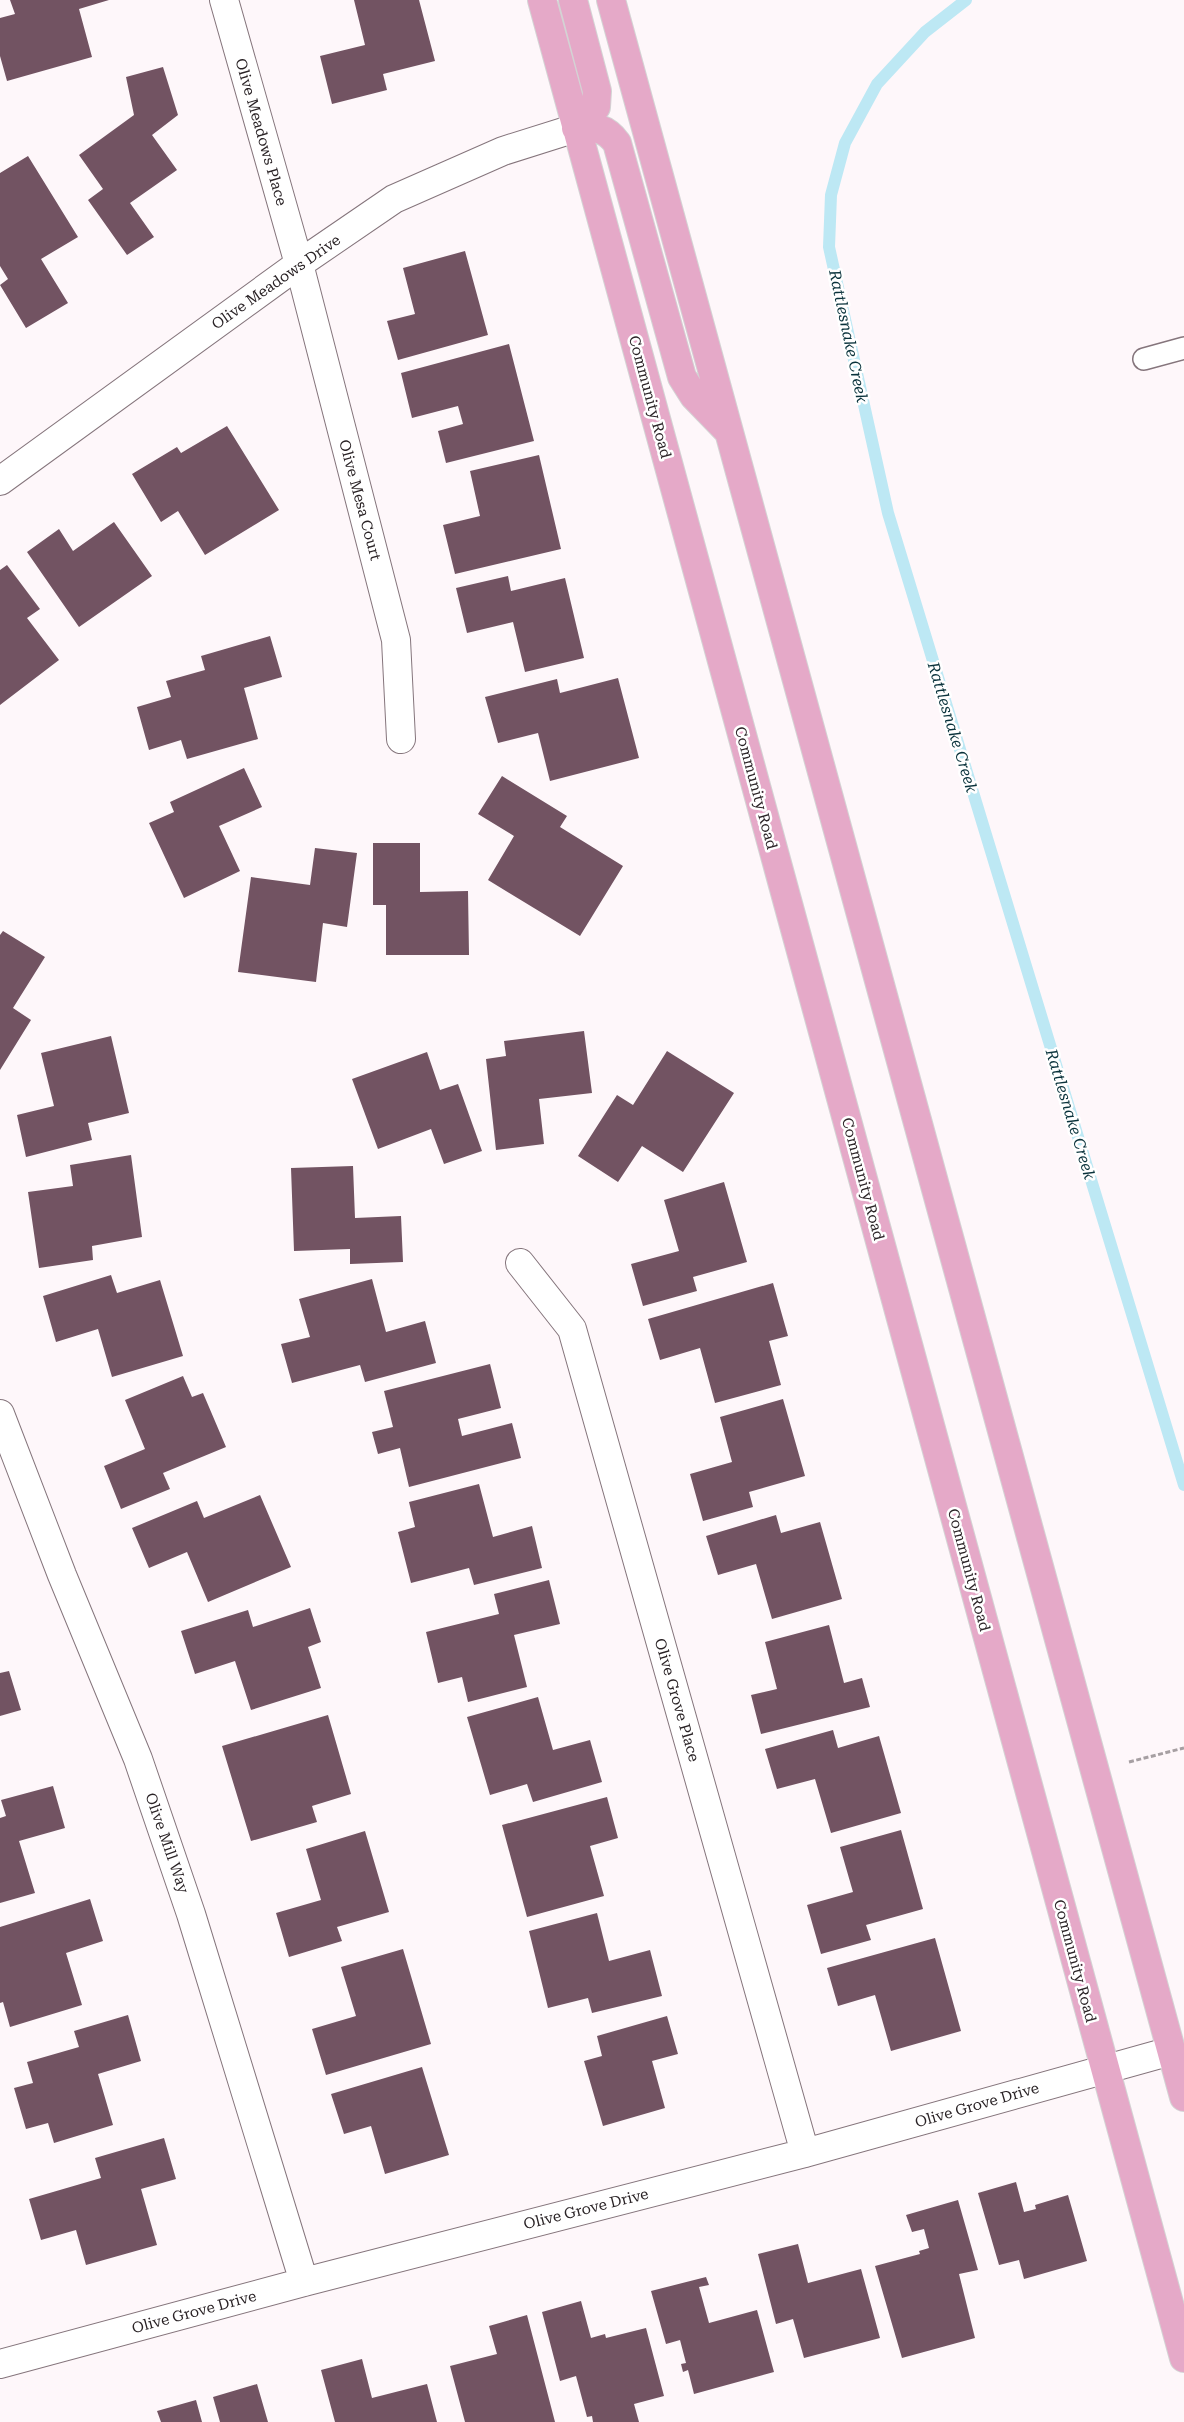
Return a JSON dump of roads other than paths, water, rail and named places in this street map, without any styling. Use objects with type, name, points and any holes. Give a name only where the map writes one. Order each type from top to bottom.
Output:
[{"type":"main road","name":"Community Road","points":[[542,0],[1184,2358]]},
{"type":"main road","points":[[572,0],[597,91],[596,107],[576,128]]},
{"type":"main road","points":[[611,0],[1094,1760],[1184,2097]]},
{"type":"main road","points":[[576,128],[596,126],[610,133],[617,143],[682,377],[694,396],[729,432]]},
{"type":"street","name":"Olive Meadows Place","points":[[224,0],[299,264]]},
{"type":"street","name":"Olive Meadows Drive","points":[[0,481],[299,264],[394,199],[502,151],[576,128]]},
{"type":"street","name":"Olive Mesa Court","points":[[299,264],[396,640],[401,739]]},
{"type":"street","name":"Olive Grove Place","points":[[520,1263],[572,1329],[805,2153]]},
{"type":"street","name":"Olive Mill Way","points":[[0,1414],[62,1575],[138,1759],[191,1914],[304,2282]]},
{"type":"street","name":"Olive Grove Drive","points":[[0,2364],[304,2282],[805,2153],[1171,2051]]},
{"type":"lane","points":[[1144,359],[1184,348]]},
{"type":"waterway","name":"Rattlesnake Creek","points":[[966,0],[925,32],[877,84],[845,143],[831,195],[829,247],[888,513],[1184,1485]]}]
